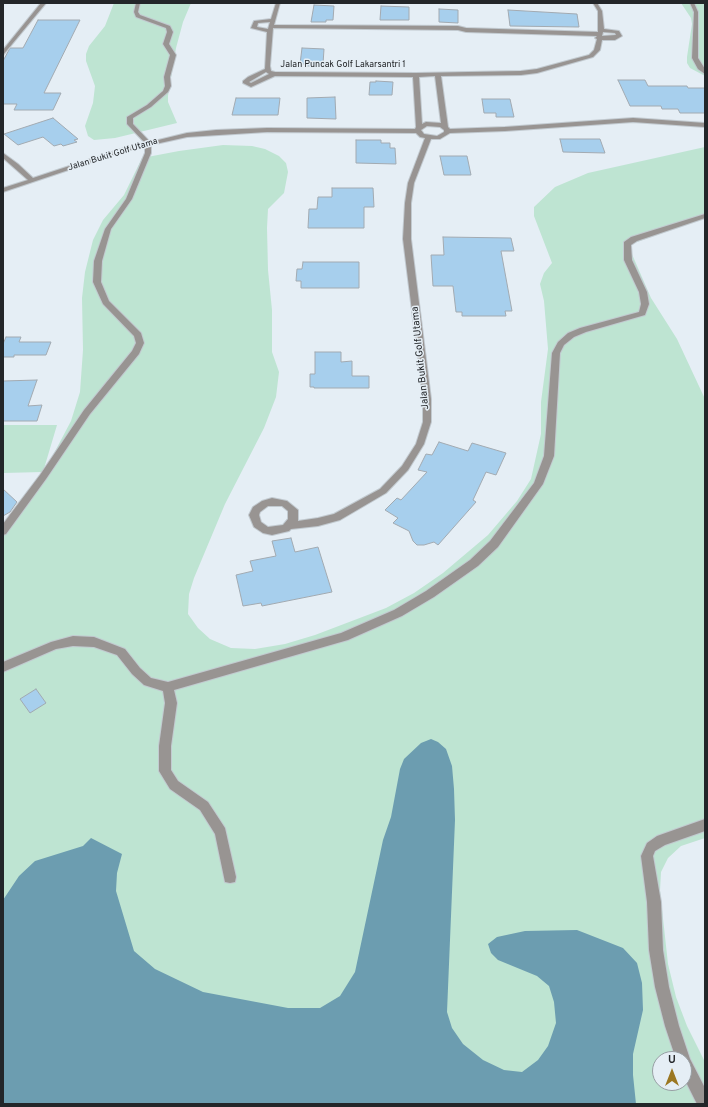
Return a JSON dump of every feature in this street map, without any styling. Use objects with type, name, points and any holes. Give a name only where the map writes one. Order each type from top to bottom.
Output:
[{"type":"street","points":[[3,52],[44,3]]},
{"type":"street","points":[[3,531],[43,477],[87,412],[136,352],[140,343],[138,335],[106,302],[97,282],[98,261],[108,228],[128,199],[145,162],[148,143],[130,124],[130,117],[149,106],[165,92],[168,86],[167,77],[173,55],[166,44],[170,32],[168,27],[138,16],[136,12],[138,3]]},
{"type":"street","name":"Jalan Puncak Golf Lakarsantri 1","points":[[278,3],[272,25],[267,70],[274,74],[416,75],[500,74],[537,71],[583,60],[591,56],[597,50],[600,11],[595,3]]},
{"type":"street","points":[[692,3],[696,12],[695,58],[700,68],[705,72]]},
{"type":"street","points":[[272,25],[362,28],[371,31],[458,33],[466,30],[599,34]]},
{"type":"street","points":[[267,70],[245,82],[251,85],[274,74]]},
{"type":"street","name":"Jalan Puncak Golf Lakarsantri 1","points":[[416,75],[418,129]]},
{"type":"street","points":[[418,129],[419,134],[428,138],[442,137],[447,133],[438,75]]},
{"type":"street","points":[[446,129],[505,129],[633,120],[705,125]]},
{"type":"street","name":"Jalan Bukit Golf Utama","points":[[3,190],[148,143],[187,135],[267,130],[418,129],[432,124],[446,129]]},
{"type":"street","name":"Jalan Bukit Golf Utama","points":[[290,525],[318,522],[336,517],[383,491],[405,468],[420,444],[427,422],[427,399],[407,239],[408,203],[411,183],[428,138]]},
{"type":"street","points":[[3,155],[32,180]]},
{"type":"street","points":[[3,667],[55,645],[73,642],[94,642],[121,652],[136,671],[148,682],[168,687],[295,653],[344,637],[398,613],[430,594],[474,563],[494,544],[538,484],[549,456],[556,353],[560,344],[571,335],[583,330],[642,313],[645,304],[643,292],[628,260],[627,244],[634,239],[705,216]]},
{"type":"street","points":[[168,687],[171,703],[165,746],[165,771],[174,786],[204,806],[221,832],[230,876]]},
{"type":"street","points":[[681,1051],[672,1026],[662,987],[656,950],[654,902],[647,856],[651,847],[660,840],[705,825]]},
{"type":"street","points":[[692,1077],[705,1104]]},
{"type":"green space","points":[[114,3],[191,3],[183,22],[176,48],[168,96],[168,102],[177,123],[115,138],[94,140],[88,136],[85,126],[93,103],[95,86],[86,61],[86,54],[89,46],[105,26]]},
{"type":"green space","points":[[681,3],[705,3],[705,76],[690,68],[687,63],[692,24],[691,18]]},
{"type":"green space","points":[[223,145],[252,146],[265,149],[279,156],[286,163],[288,172],[284,193],[268,209],[267,228],[268,270],[272,310],[272,352],[279,372],[276,397],[264,428],[225,504],[194,578],[189,594],[188,614],[198,628],[210,639],[231,648],[255,649],[285,644],[315,635],[386,608],[414,593],[443,573],[488,535],[517,501],[531,479],[541,434],[541,402],[548,349],[544,301],[540,284],[544,273],[552,263],[534,216],[534,207],[555,187],[588,173],[705,147],[705,218],[628,245],[651,298],[677,339],[705,399],[705,838],[681,846],[668,858],[661,872],[660,891],[668,964],[676,997],[687,1026],[705,1062],[705,1104],[3,1104],[3,524],[43,474],[71,421],[80,392],[83,350],[82,298],[85,272],[93,240],[103,220],[124,195],[142,158]]},
{"type":"green space","points":[[3,425],[57,425],[43,472],[3,473]]},
{"type":"water","points":[[431,739],[438,742],[446,749],[452,766],[454,789],[455,820],[447,1012],[452,1028],[463,1044],[483,1060],[504,1070],[522,1072],[538,1060],[548,1046],[556,1023],[554,1002],[549,986],[537,976],[498,960],[491,953],[488,944],[497,937],[525,931],[577,930],[623,948],[637,963],[642,983],[643,1010],[633,1054],[633,1075],[636,1104],[3,1104],[3,900],[19,876],[35,861],[83,846],[91,838],[122,854],[117,873],[116,891],[134,951],[155,969],[203,992],[288,1008],[320,1008],[340,996],[355,972],[383,840],[391,817],[400,769],[404,759],[421,743]]},
{"type":"building","points":[[314,5],[334,6],[333,20],[326,20],[326,22],[311,22]]},
{"type":"building","points":[[381,6],[409,7],[409,20],[380,20]]},
{"type":"building","points":[[439,9],[458,10],[458,23],[439,22]]},
{"type":"building","points":[[508,10],[577,14],[579,27],[510,26]]},
{"type":"building","points":[[38,20],[80,20],[44,93],[61,93],[53,110],[14,110],[17,104],[3,104],[3,61],[10,48],[23,48]]},
{"type":"building","points":[[302,48],[324,49],[323,64],[319,64],[318,66],[307,66],[307,64],[300,64]]},
{"type":"building","points":[[618,80],[645,80],[648,86],[687,86],[688,88],[705,88],[705,113],[680,113],[678,109],[662,109],[661,106],[630,106]]},
{"type":"building","points":[[370,82],[393,82],[392,95],[369,95]]},
{"type":"building","points":[[335,97],[336,119],[307,118],[307,98]]},
{"type":"building","points":[[236,98],[280,98],[278,115],[232,115]]},
{"type":"building","points":[[482,99],[510,99],[514,117],[496,117],[496,113],[484,113]]},
{"type":"building","points":[[53,118],[78,139],[74,140],[77,142],[63,146],[61,144],[54,146],[43,137],[18,145],[4,134]]},
{"type":"building","points":[[560,139],[600,139],[605,153],[563,152]]},
{"type":"building","points":[[356,140],[381,140],[381,143],[390,143],[390,148],[395,148],[396,164],[356,163]]},
{"type":"building","points":[[440,156],[467,156],[471,175],[444,175]]},
{"type":"building","points":[[332,188],[373,188],[374,207],[364,207],[364,228],[308,228],[309,209],[317,209],[318,197],[332,197]]},
{"type":"building","points":[[443,237],[511,238],[514,251],[501,251],[512,311],[505,311],[506,316],[462,316],[462,312],[456,312],[453,286],[433,286],[431,255],[444,255]]},
{"type":"building","points":[[303,262],[359,262],[359,288],[301,288],[301,281],[296,281],[297,269],[302,269]]},
{"type":"building","points":[[6,337],[21,337],[19,342],[51,342],[46,355],[14,355],[14,357],[3,357],[3,344]]},
{"type":"building","points":[[315,352],[341,352],[341,362],[352,361],[352,376],[369,376],[369,388],[310,387],[310,374],[315,374]]},
{"type":"building","points":[[37,380],[28,406],[42,405],[37,421],[3,421],[3,381]]},
{"type":"building","points":[[439,442],[468,451],[472,443],[506,453],[496,475],[486,472],[473,500],[476,502],[438,545],[434,542],[424,545],[417,545],[413,541],[409,531],[393,523],[398,518],[385,510],[397,498],[401,500],[427,472],[418,470],[426,454],[432,455]]},
{"type":"building","points":[[3,489],[17,502],[10,512],[3,516]]},
{"type":"building","points":[[291,538],[295,552],[318,547],[332,592],[262,606],[261,603],[243,606],[236,575],[253,571],[250,561],[276,556],[272,541]]},
{"type":"building","points":[[36,689],[46,703],[30,713],[20,699]]}]
